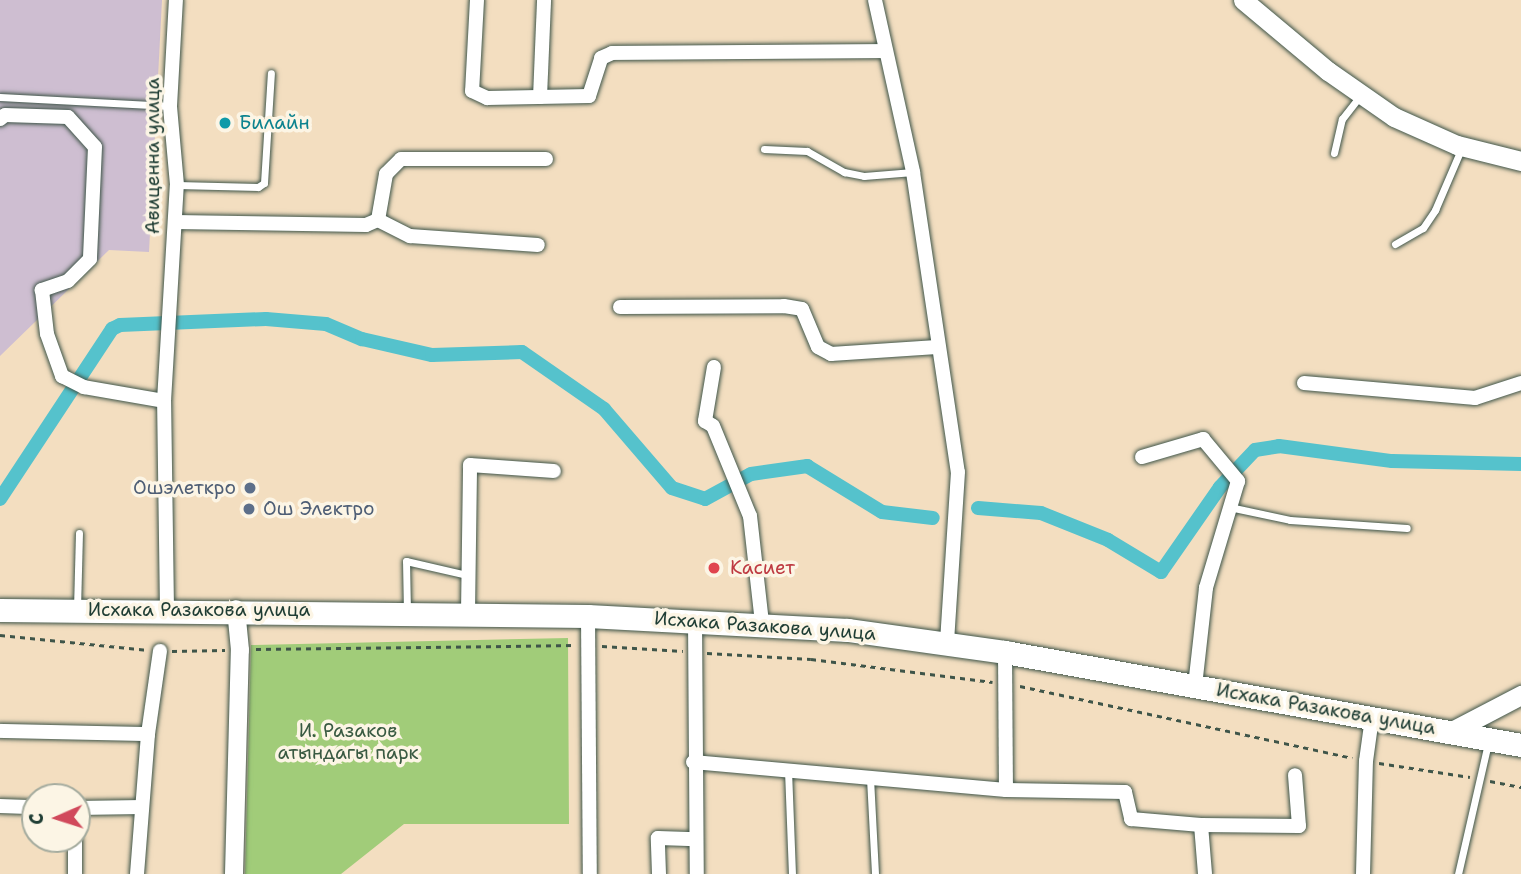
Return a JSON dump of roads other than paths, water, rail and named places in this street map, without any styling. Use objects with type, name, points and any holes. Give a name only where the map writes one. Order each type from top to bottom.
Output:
[{"type":"main road","points":[[1243,0],[1394,117],[1462,146],[1521,161]]},
{"type":"main road","name":"Исхака Разакова улица","points":[[0,610],[236,609],[588,616],[762,623],[1005,652],[1521,745]]},
{"type":"main road","points":[[1451,732],[1521,695]]},
{"type":"street","name":"Авиценна улица","points":[[164,401],[177,185],[170,106],[176,0]]},
{"type":"street","points":[[477,0],[475,96],[589,96],[601,58],[612,53],[884,51]]},
{"type":"street","points":[[540,97],[544,0]]},
{"type":"street","points":[[875,0],[884,51],[913,172],[937,347],[958,472],[947,643]]},
{"type":"street","points":[[0,119],[5,115],[68,117],[95,147],[90,258],[68,281],[42,290],[47,334],[62,376],[83,387],[164,401],[167,610]]},
{"type":"street","points":[[378,220],[386,174],[401,159],[546,159]]},
{"type":"street","points":[[175,222],[366,225],[378,220],[410,236],[538,245]]},
{"type":"street","points":[[620,307],[784,306],[802,309],[818,347],[831,354],[937,347]]},
{"type":"street","points":[[714,367],[705,421],[713,426],[750,516],[762,623]]},
{"type":"street","points":[[1304,383],[1475,398],[1521,383]]},
{"type":"street","points":[[1142,457],[1203,439],[1238,481],[1234,508],[1206,588],[1195,686]]},
{"type":"street","points":[[468,613],[470,465],[554,471]]},
{"type":"street","points":[[234,874],[240,650],[236,609]]},
{"type":"street","points":[[588,616],[590,874]]},
{"type":"street","points":[[695,619],[693,762],[697,874]]},
{"type":"street","points":[[137,874],[148,734],[160,651]]},
{"type":"street","points":[[1005,652],[1006,790]]},
{"type":"street","points":[[1363,874],[1366,761],[1372,718]]},
{"type":"street","points":[[0,731],[148,734]]},
{"type":"street","points":[[693,762],[788,767],[870,778],[1006,790],[1125,792],[1131,819],[1201,825],[1298,827],[1295,775]]},
{"type":"street","points":[[0,806],[21,807]]},
{"type":"street","points":[[91,808],[142,807]]},
{"type":"street","points":[[1201,825],[1205,874]]},
{"type":"street","points":[[659,874],[658,838],[696,839]]},
{"type":"street","points":[[75,853],[75,874]]},
{"type":"lane","points":[[177,185],[258,187],[264,183],[271,73]]},
{"type":"lane","points":[[1334,153],[1342,119],[1362,94]]},
{"type":"lane","points":[[0,97],[170,106]]},
{"type":"lane","points":[[1395,244],[1423,228],[1435,210],[1462,146]]},
{"type":"lane","points":[[764,149],[807,151],[844,172],[864,176],[913,172]]},
{"type":"lane","points":[[1234,508],[1290,520],[1408,528]]},
{"type":"lane","points":[[77,609],[79,533]]},
{"type":"lane","points":[[407,613],[406,561],[467,575]]},
{"type":"lane","points":[[1458,874],[1489,739]]},
{"type":"lane","points":[[788,767],[792,874]]},
{"type":"lane","points":[[870,778],[875,874]]},
{"type":"waterway","points":[[0,499],[112,329],[120,325],[266,319],[326,324],[362,339],[432,355],[522,352],[604,409],[672,488],[705,499],[751,474],[807,466],[882,512],[933,518]]},
{"type":"waterway","points":[[978,508],[1041,513],[1108,540],[1161,572],[1220,487],[1255,450],[1279,446],[1392,461],[1521,464]]},
{"type":"place","name":"Билайн","points":[[225,123]]},
{"type":"place","name":"Ошэлеткро","points":[[250,488]]},
{"type":"place","name":"Ош Электро","points":[[249,509]]},
{"type":"place","name":"Касиет","points":[[714,568]]},
{"type":"park label","name":"И. Разаков атындагы парк","points":[[348,742]]}]
